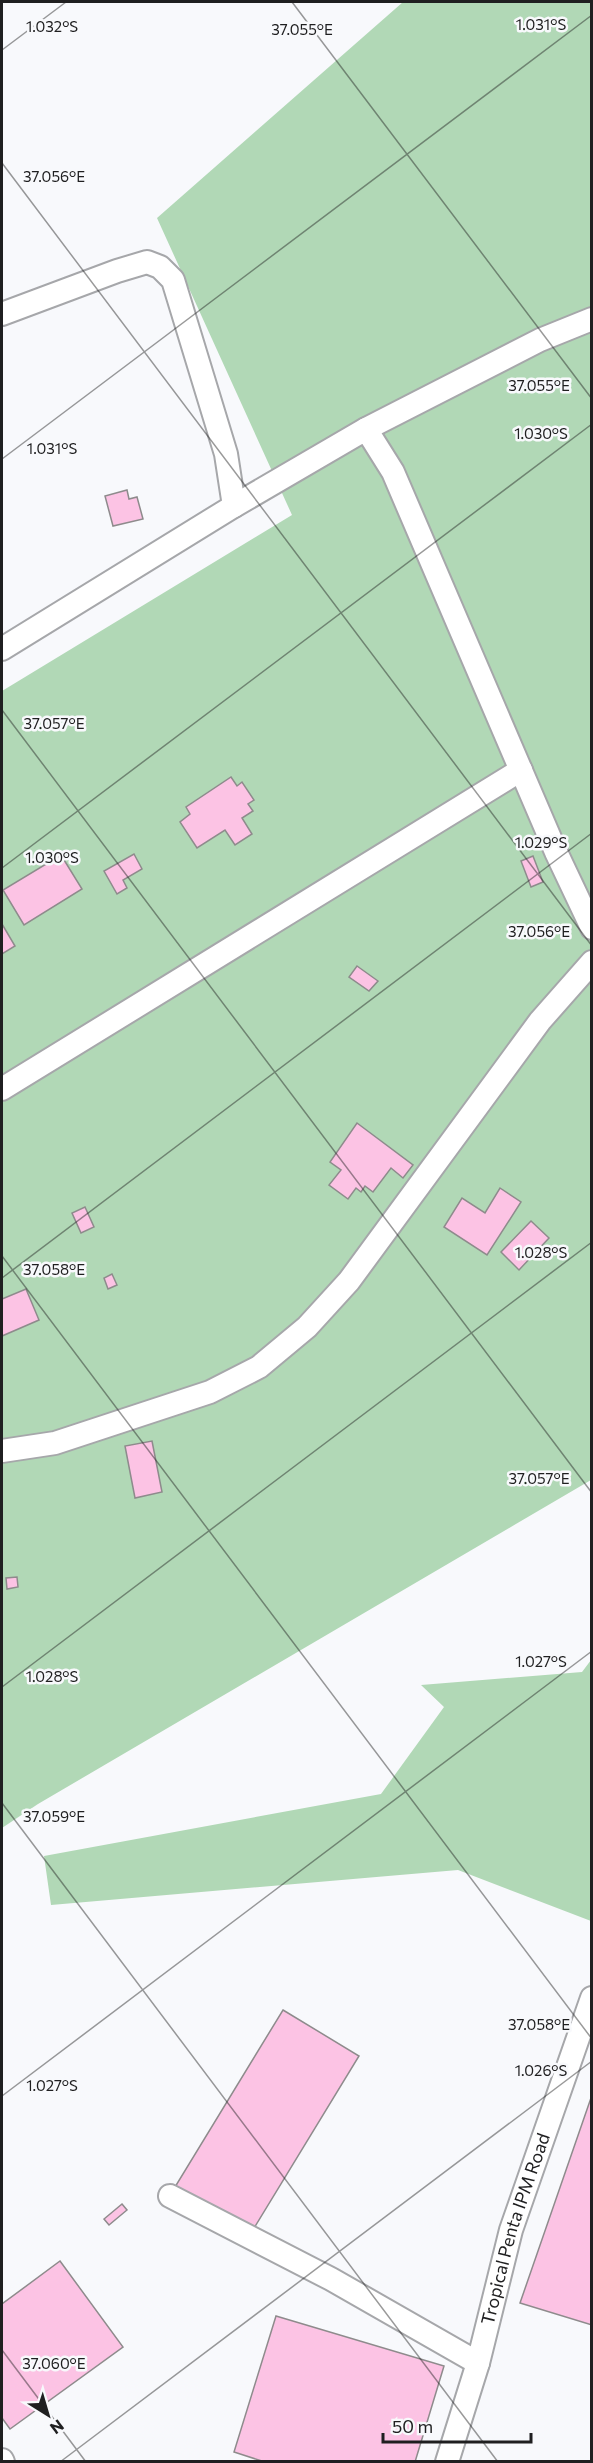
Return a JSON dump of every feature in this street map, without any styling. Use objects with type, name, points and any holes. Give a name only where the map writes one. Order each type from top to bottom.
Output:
[{"type":"street","points":[[2,314],[147,262],[168,272],[173,280],[226,454],[234,506]]},
{"type":"street","points":[[2,649],[234,506],[366,429],[540,340],[591,319]]},
{"type":"street","points":[[366,429],[393,472],[591,928]]},
{"type":"street","points":[[2,1089],[521,770]]},
{"type":"street","points":[[2,1450],[55,1443],[210,1392],[259,1367],[299,1334],[349,1281],[540,1021],[591,962]]},
{"type":"street","name":"Tropical Penta IPM Road","points":[[447,2462],[478,2362],[511,2230],[583,2049],[591,1998]]},
{"type":"street","points":[[170,2196],[331,2279],[478,2362]]},
{"type":"green space","points":[[403,2],[591,2],[591,1480],[38,1804],[2,1828],[2,691],[292,515],[157,218]]},
{"type":"green space","points":[[591,1660],[591,1921],[458,1870],[51,1905],[44,1856],[381,1794],[444,1707],[421,1685],[582,1672]]},
{"type":"building","points":[[127,490],[129,499],[137,497],[143,519],[113,526],[105,496]]},
{"type":"building","points":[[231,777],[237,786],[242,782],[254,800],[248,804],[253,811],[242,818],[252,834],[235,845],[225,830],[197,848],[180,822],[190,814],[186,807]]},
{"type":"building","points":[[134,854],[142,869],[123,880],[127,888],[117,894],[104,871]]},
{"type":"building","points":[[61,855],[82,889],[24,925],[3,890]]},
{"type":"building","points":[[533,856],[543,882],[531,887],[521,861]]},
{"type":"building","points":[[2,924],[15,946],[2,954]]},
{"type":"building","points":[[357,966],[378,981],[369,991],[349,977]]},
{"type":"building","points":[[357,1123],[413,1165],[403,1178],[391,1168],[373,1192],[365,1186],[361,1192],[356,1188],[348,1199],[329,1185],[341,1170],[330,1162]]},
{"type":"building","points":[[500,1188],[521,1202],[487,1255],[444,1227],[462,1198],[485,1213]]},
{"type":"building","points":[[85,1207],[94,1227],[81,1233],[72,1213]]},
{"type":"building","points":[[531,1221],[549,1238],[519,1270],[501,1252]]},
{"type":"building","points":[[112,1274],[117,1285],[108,1289],[104,1278]]},
{"type":"building","points":[[26,1289],[39,1320],[2,1336],[2,1299]]},
{"type":"building","points":[[152,1441],[162,1492],[135,1498],[125,1446]]},
{"type":"building","points":[[17,1577],[18,1587],[7,1589],[6,1578]]},
{"type":"building","points":[[283,2010],[359,2056],[251,2233],[175,2187]]},
{"type":"building","points":[[592,2095],[592,2325],[520,2303]]},
{"type":"building","points":[[122,2204],[127,2210],[109,2225],[104,2219]]},
{"type":"building","points":[[60,2261],[123,2347],[10,2429],[2,2418],[2,2304]]},
{"type":"building","points":[[276,2316],[444,2366],[415,2462],[265,2462],[234,2452]]}]
